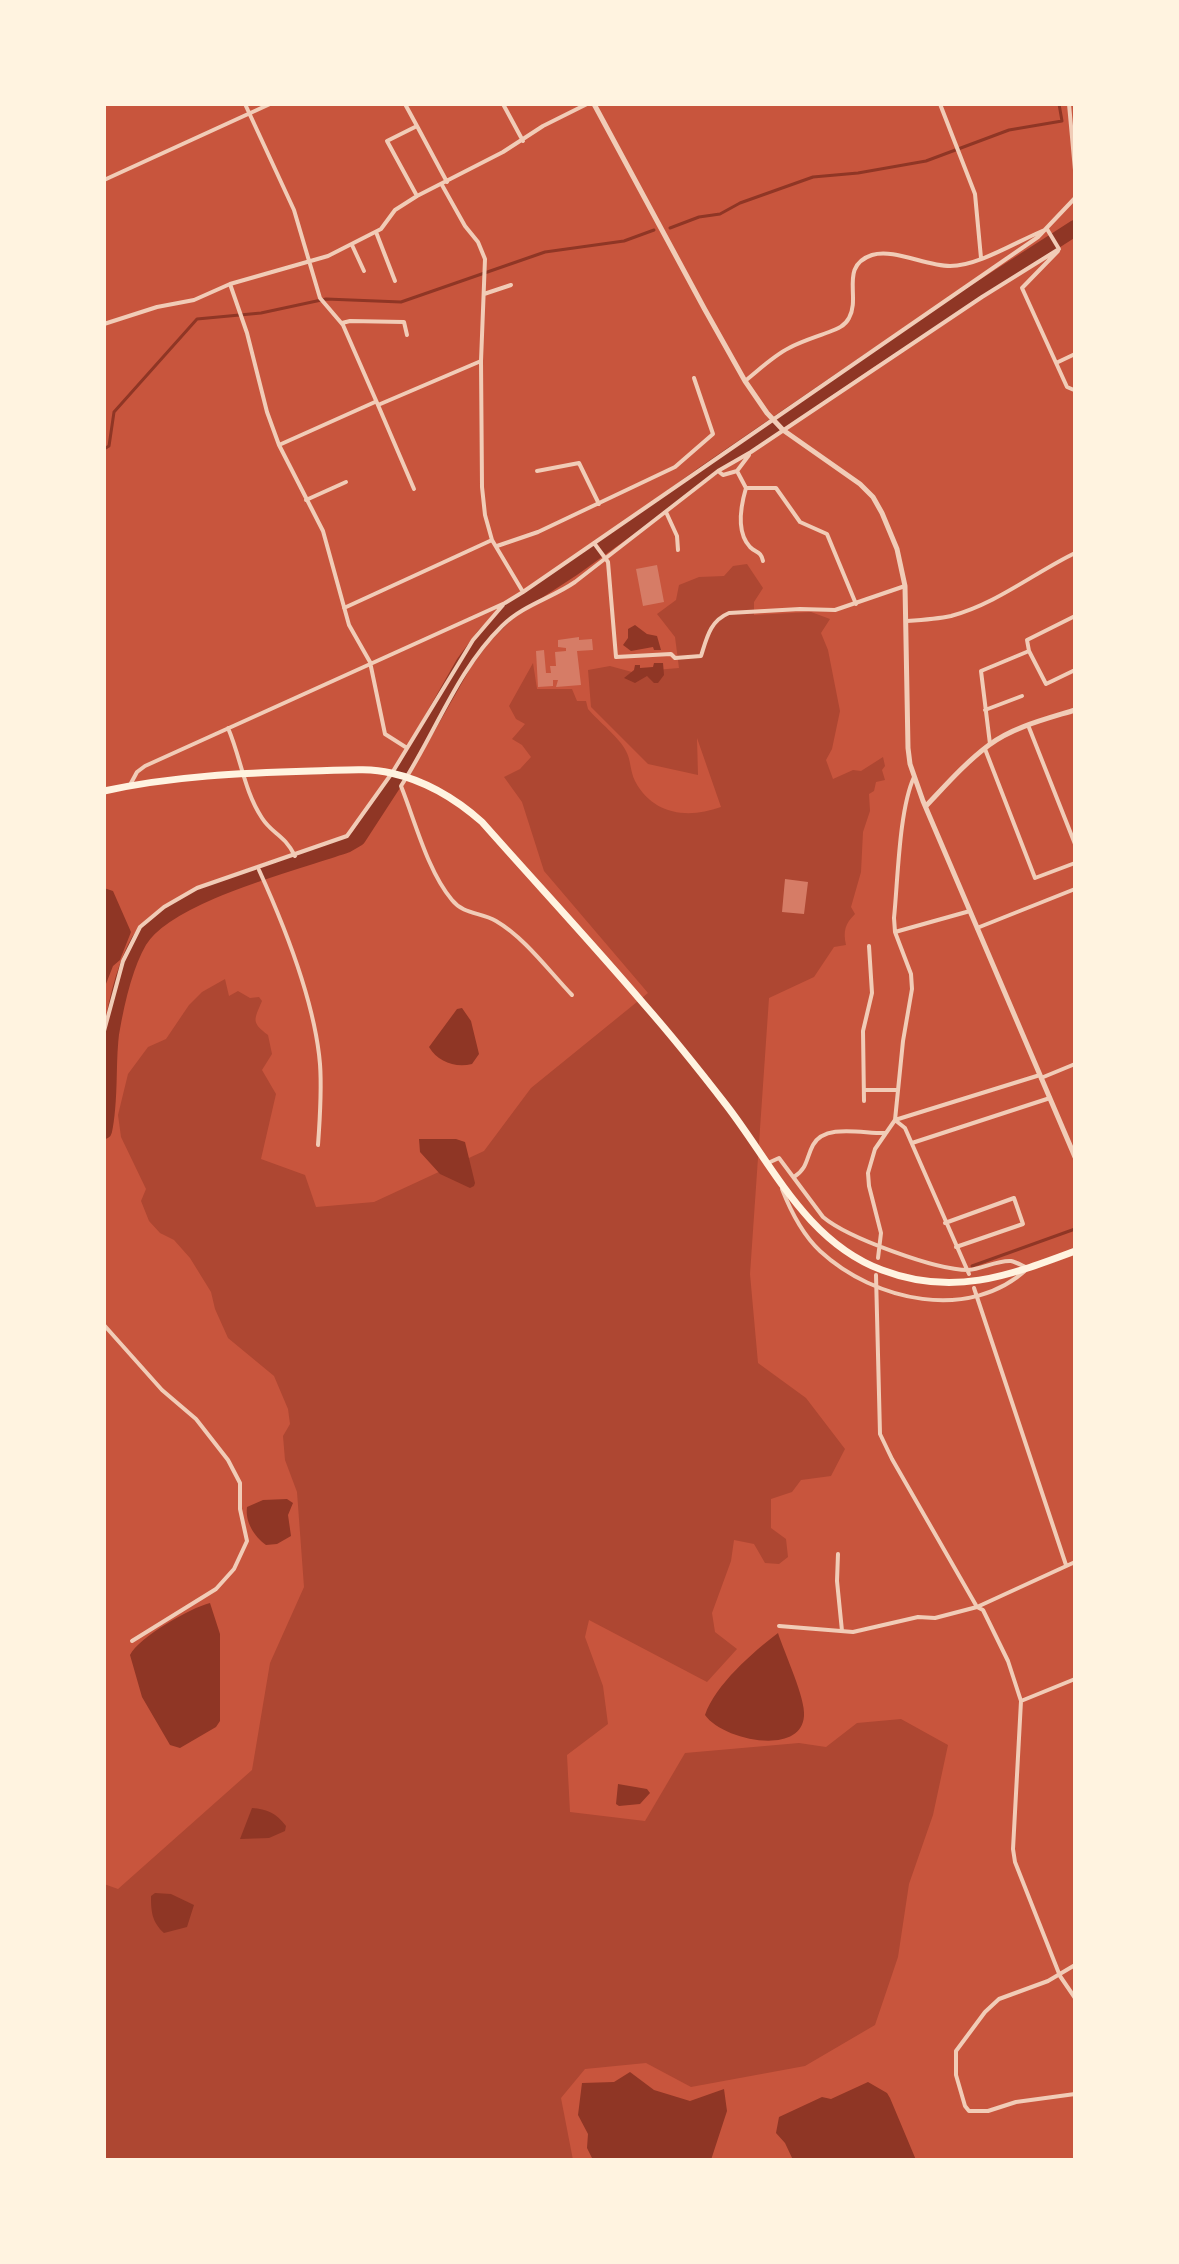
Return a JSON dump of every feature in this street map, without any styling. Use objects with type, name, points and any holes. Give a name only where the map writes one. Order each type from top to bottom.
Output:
[{"type":"main road","points":[[104,791],[208,774],[357,770],[399,775],[456,799],[482,822],[642,1002],[727,1106],[804,1215],[847,1252],[880,1270],[923,1281],[958,1284],[992,1279],[1075,1251]]},
{"type":"street","points":[[245,104],[294,210],[322,301],[342,323],[414,489]]},
{"type":"street","points":[[104,180],[270,104]]},
{"type":"street","points":[[405,104],[465,226],[483,251],[486,272],[480,463],[485,515],[492,540],[523,592]]},
{"type":"street","points":[[503,104],[523,141]]},
{"type":"street","points":[[104,324],[157,307],[194,300],[230,284],[309,262],[352,245],[376,232],[395,210],[417,196],[587,104]]},
{"type":"street","points":[[594,104],[745,381],[778,425],[873,497],[890,530],[905,586],[908,748],[914,777],[1075,1157]]},
{"type":"street","points":[[940,104],[975,194],[981,258]]},
{"type":"street","points":[[1069,104],[1075,170]]},
{"type":"street","points":[[417,126],[387,141],[417,196]]},
{"type":"street","points":[[718,471],[723,475],[737,471],[778,425],[1048,231],[1075,198]]},
{"type":"street","points":[[745,381],[789,348],[847,322],[852,306],[855,267],[871,255],[882,253],[952,266],[981,258],[1048,231]]},
{"type":"street","points":[[1048,231],[1058,247]]},
{"type":"street","points":[[376,232],[395,281]]},
{"type":"street","points":[[352,245],[364,271]]},
{"type":"street","points":[[1058,247],[1022,288],[1067,387],[1075,390]]},
{"type":"street","points":[[130,785],[137,772],[145,766],[505,603],[1058,247]]},
{"type":"street","points":[[230,284],[279,445],[323,531],[349,625],[370,662],[385,734],[407,748]]},
{"type":"street","points":[[484,294],[511,285]]},
{"type":"street","points":[[342,323],[404,322],[407,335]]},
{"type":"street","points":[[1056,363],[1075,354]]},
{"type":"street","points":[[279,445],[481,361]]},
{"type":"street","points":[[496,546],[538,532],[675,467],[713,434],[694,378]]},
{"type":"street","points":[[104,1031],[123,961],[140,927],[170,902],[197,888],[260,872],[347,836],[399,775],[469,667],[503,625],[532,604],[552,597],[718,471],[751,452]]},
{"type":"street","points":[[537,471],[579,463],[599,504]]},
{"type":"street","points":[[737,471],[746,488],[739,511],[746,541],[761,554],[763,561]]},
{"type":"street","points":[[306,500],[346,482]]},
{"type":"street","points":[[746,488],[776,488],[800,522],[827,534],[856,604]]},
{"type":"street","points":[[666,512],[677,536],[678,550]]},
{"type":"street","points":[[344,608],[492,540]]},
{"type":"street","points":[[595,545],[608,562],[616,657],[701,656],[708,633],[720,617],[729,613],[835,610],[905,586]]},
{"type":"street","points":[[907,621],[962,612],[1005,593],[1075,553]]},
{"type":"street","points":[[505,603],[473,640],[407,748],[399,775],[438,881],[453,902],[469,914],[493,919],[513,933],[572,995]]},
{"type":"street","points":[[1075,616],[1027,640],[1029,651],[1046,684],[1075,670]]},
{"type":"street","points":[[1029,651],[981,671],[987,747],[1035,878],[1075,863]]},
{"type":"street","points":[[985,710],[1022,696]]},
{"type":"street","points":[[926,806],[987,747],[1028,725],[1075,710]]},
{"type":"street","points":[[1028,725],[1075,844]]},
{"type":"street","points":[[228,728],[250,797],[262,818],[288,843],[295,856]]},
{"type":"street","points":[[878,1258],[881,1233],[868,1173],[875,1149],[895,1120],[912,989],[911,974],[895,932],[894,918],[904,813],[914,777]]},
{"type":"street","points":[[260,872],[303,983],[316,1036],[320,1064],[318,1145]]},
{"type":"street","points":[[977,928],[1075,889]]},
{"type":"street","points":[[895,932],[970,911]]},
{"type":"street","points":[[864,1101],[863,1031],[872,993],[869,946]]},
{"type":"street","points":[[895,1120],[1075,1064]]},
{"type":"street","points":[[864,1090],[898,1090]]},
{"type":"street","points":[[912,1143],[1050,1098]]},
{"type":"street","points":[[895,1120],[905,1128],[968,1272]]},
{"type":"street","points":[[794,1177],[809,1161],[811,1147],[818,1138],[830,1132],[886,1133]]},
{"type":"street","points":[[768,1163],[779,1158],[832,1225],[880,1246],[968,1272],[1011,1261],[1028,1268],[1012,1283],[977,1296],[919,1299],[889,1294],[839,1266],[819,1250],[798,1225],[777,1175]]},
{"type":"street","points":[[945,1223],[1014,1198],[1023,1224],[956,1247]]},
{"type":"street","points":[[876,1275],[880,1434],[977,1607],[983,1610],[1008,1661],[1021,1701],[1013,1849],[1015,1862],[1060,1976],[1075,1998]]},
{"type":"street","points":[[974,1288],[1066,1565]]},
{"type":"street","points":[[104,1325],[162,1390],[196,1419],[228,1460],[240,1483],[240,1509],[247,1541],[234,1569],[216,1589],[132,1641]]},
{"type":"street","points":[[838,1554],[842,1631]]},
{"type":"street","points":[[779,1626],[853,1632],[918,1617],[935,1618],[977,1607],[1075,1562]]},
{"type":"street","points":[[1021,1701],[1075,1679]]},
{"type":"street","points":[[1075,1965],[1060,1976],[999,1999],[985,2012],[956,2051],[955,2065],[969,2111],[988,2111],[1016,2102],[1075,2094]]},
{"type":"shaded area","points":[[747,564],[763,588],[754,602],[754,615],[811,612],[830,619],[821,633],[828,650],[840,711],[832,749],[826,760],[833,779],[853,770],[861,771],[883,757],[885,766],[882,770],[885,780],[876,782],[874,791],[869,794],[870,811],[863,832],[861,872],[851,907],[855,914],[846,928],[846,945],[834,947],[814,977],[769,998],[750,1274],[758,1363],[806,1398],[845,1449],[831,1476],[801,1480],[792,1492],[771,1499],[771,1528],[786,1539],[788,1557],[779,1564],[765,1563],[754,1544],[734,1540],[731,1561],[712,1613],[715,1632],[737,1649],[707,1682],[589,1620],[585,1637],[603,1686],[608,1724],[567,1755],[570,1812],[645,1821],[685,1753],[799,1743],[826,1747],[857,1723],[901,1719],[948,1745],[933,1815],[909,1884],[898,1957],[875,2025],[805,2066],[691,2087],[646,2063],[585,2069],[561,2098],[573,2160],[104,2160],[104,1884],[118,1889],[252,1770],[270,1663],[304,1587],[297,1492],[285,1460],[283,1436],[290,1424],[288,1409],[274,1376],[228,1338],[211,1292],[190,1258],[174,1240],[160,1233],[149,1221],[141,1201],[146,1189],[121,1137],[118,1115],[128,1074],[148,1047],[166,1039],[189,1005],[202,992],[225,979],[229,996],[238,991],[250,998],[259,997],[262,1001],[256,1020],[268,1035],[272,1054],[262,1070],[276,1094],[261,1159],[305,1175],[316,1207],[374,1202],[484,1151],[531,1088],[648,993],[544,871],[522,802],[504,777],[520,769],[531,757],[522,745],[512,739],[525,724],[516,719],[509,706],[533,663],[537,689],[572,689],[577,701],[586,701],[588,709],[623,746],[635,781],[651,801],[684,813],[721,807],[697,738],[698,775],[648,764],[591,707],[588,670],[610,666],[632,672],[679,668],[675,637],[657,614],[676,600],[679,585],[699,577],[724,576],[733,566]]},
{"type":"shaded area","points":[[635,625],[647,634],[657,636],[661,650],[654,650],[653,647],[631,651],[623,645],[628,638],[628,629]]},
{"type":"shaded area","points":[[654,663],[663,663],[664,675],[658,683],[647,676],[635,683],[624,678],[634,670],[635,665],[640,665],[640,668],[653,667]]},
{"type":"shaded area","points":[[104,888],[113,891],[131,932],[104,989]]},
{"type":"shaded area","points":[[462,1008],[471,1021],[479,1054],[472,1064],[459,1065],[442,1060],[429,1047],[457,1009]]},
{"type":"shaded area","points":[[419,1139],[456,1139],[465,1142],[474,1186],[470,1188],[440,1174],[420,1152]]},
{"type":"shaded area","points":[[287,1499],[293,1503],[288,1515],[291,1536],[277,1544],[266,1545],[251,1528],[247,1507],[263,1500]]},
{"type":"shaded area","points":[[210,1603],[220,1634],[220,1721],[216,1727],[180,1748],[170,1745],[142,1697],[130,1655],[143,1640],[166,1624]]},
{"type":"shaded area","points":[[778,1633],[802,1699],[804,1716],[800,1729],[790,1737],[760,1740],[743,1737],[714,1724],[705,1715],[717,1692],[747,1659]]},
{"type":"shaded area","points":[[618,1784],[647,1789],[650,1793],[640,1804],[619,1806],[616,1804]]},
{"type":"shaded area","points":[[252,1808],[275,1815],[286,1826],[285,1831],[269,1838],[240,1839]]},
{"type":"shaded area","points":[[155,1893],[171,1894],[194,1905],[187,1927],[164,1933],[160,1929],[152,1912],[151,1896]]},
{"type":"shaded area","points":[[630,2072],[654,2090],[690,2101],[724,2089],[727,2111],[711,2160],[593,2160],[587,2148],[588,2134],[578,2115],[582,2083],[614,2082]]},
{"type":"shaded area","points":[[868,2082],[887,2093],[916,2160],[793,2160],[776,2133],[779,2117],[822,2097],[831,2099]]},
{"type":"building","points":[[657,565],[664,602],[643,606],[636,569]]},
{"type":"building","points":[[579,637],[579,640],[592,639],[593,650],[577,651],[581,685],[556,687],[558,680],[553,680],[553,686],[538,687],[536,651],[544,650],[546,673],[551,673],[550,666],[556,666],[555,652],[566,651],[566,648],[558,647],[558,640]]},
{"type":"building","points":[[785,879],[808,882],[804,914],[782,912]]},
{"type":"waterway","points":[[670,228],[699,217],[720,214],[740,203],[813,177],[926,161],[1009,130],[1062,121],[1059,104]]},
{"type":"waterway","points":[[104,1131],[111,1034],[118,998],[134,951],[154,924],[203,895],[346,845],[358,838],[410,758],[464,663],[484,636],[513,607],[870,360],[1075,228]]},
{"type":"waterway","points":[[104,449],[109,446],[114,412],[197,319],[261,313],[326,299],[401,302],[545,252],[624,241],[654,230]]},
{"type":"waterway","points":[[972,1266],[1075,1229]]}]
